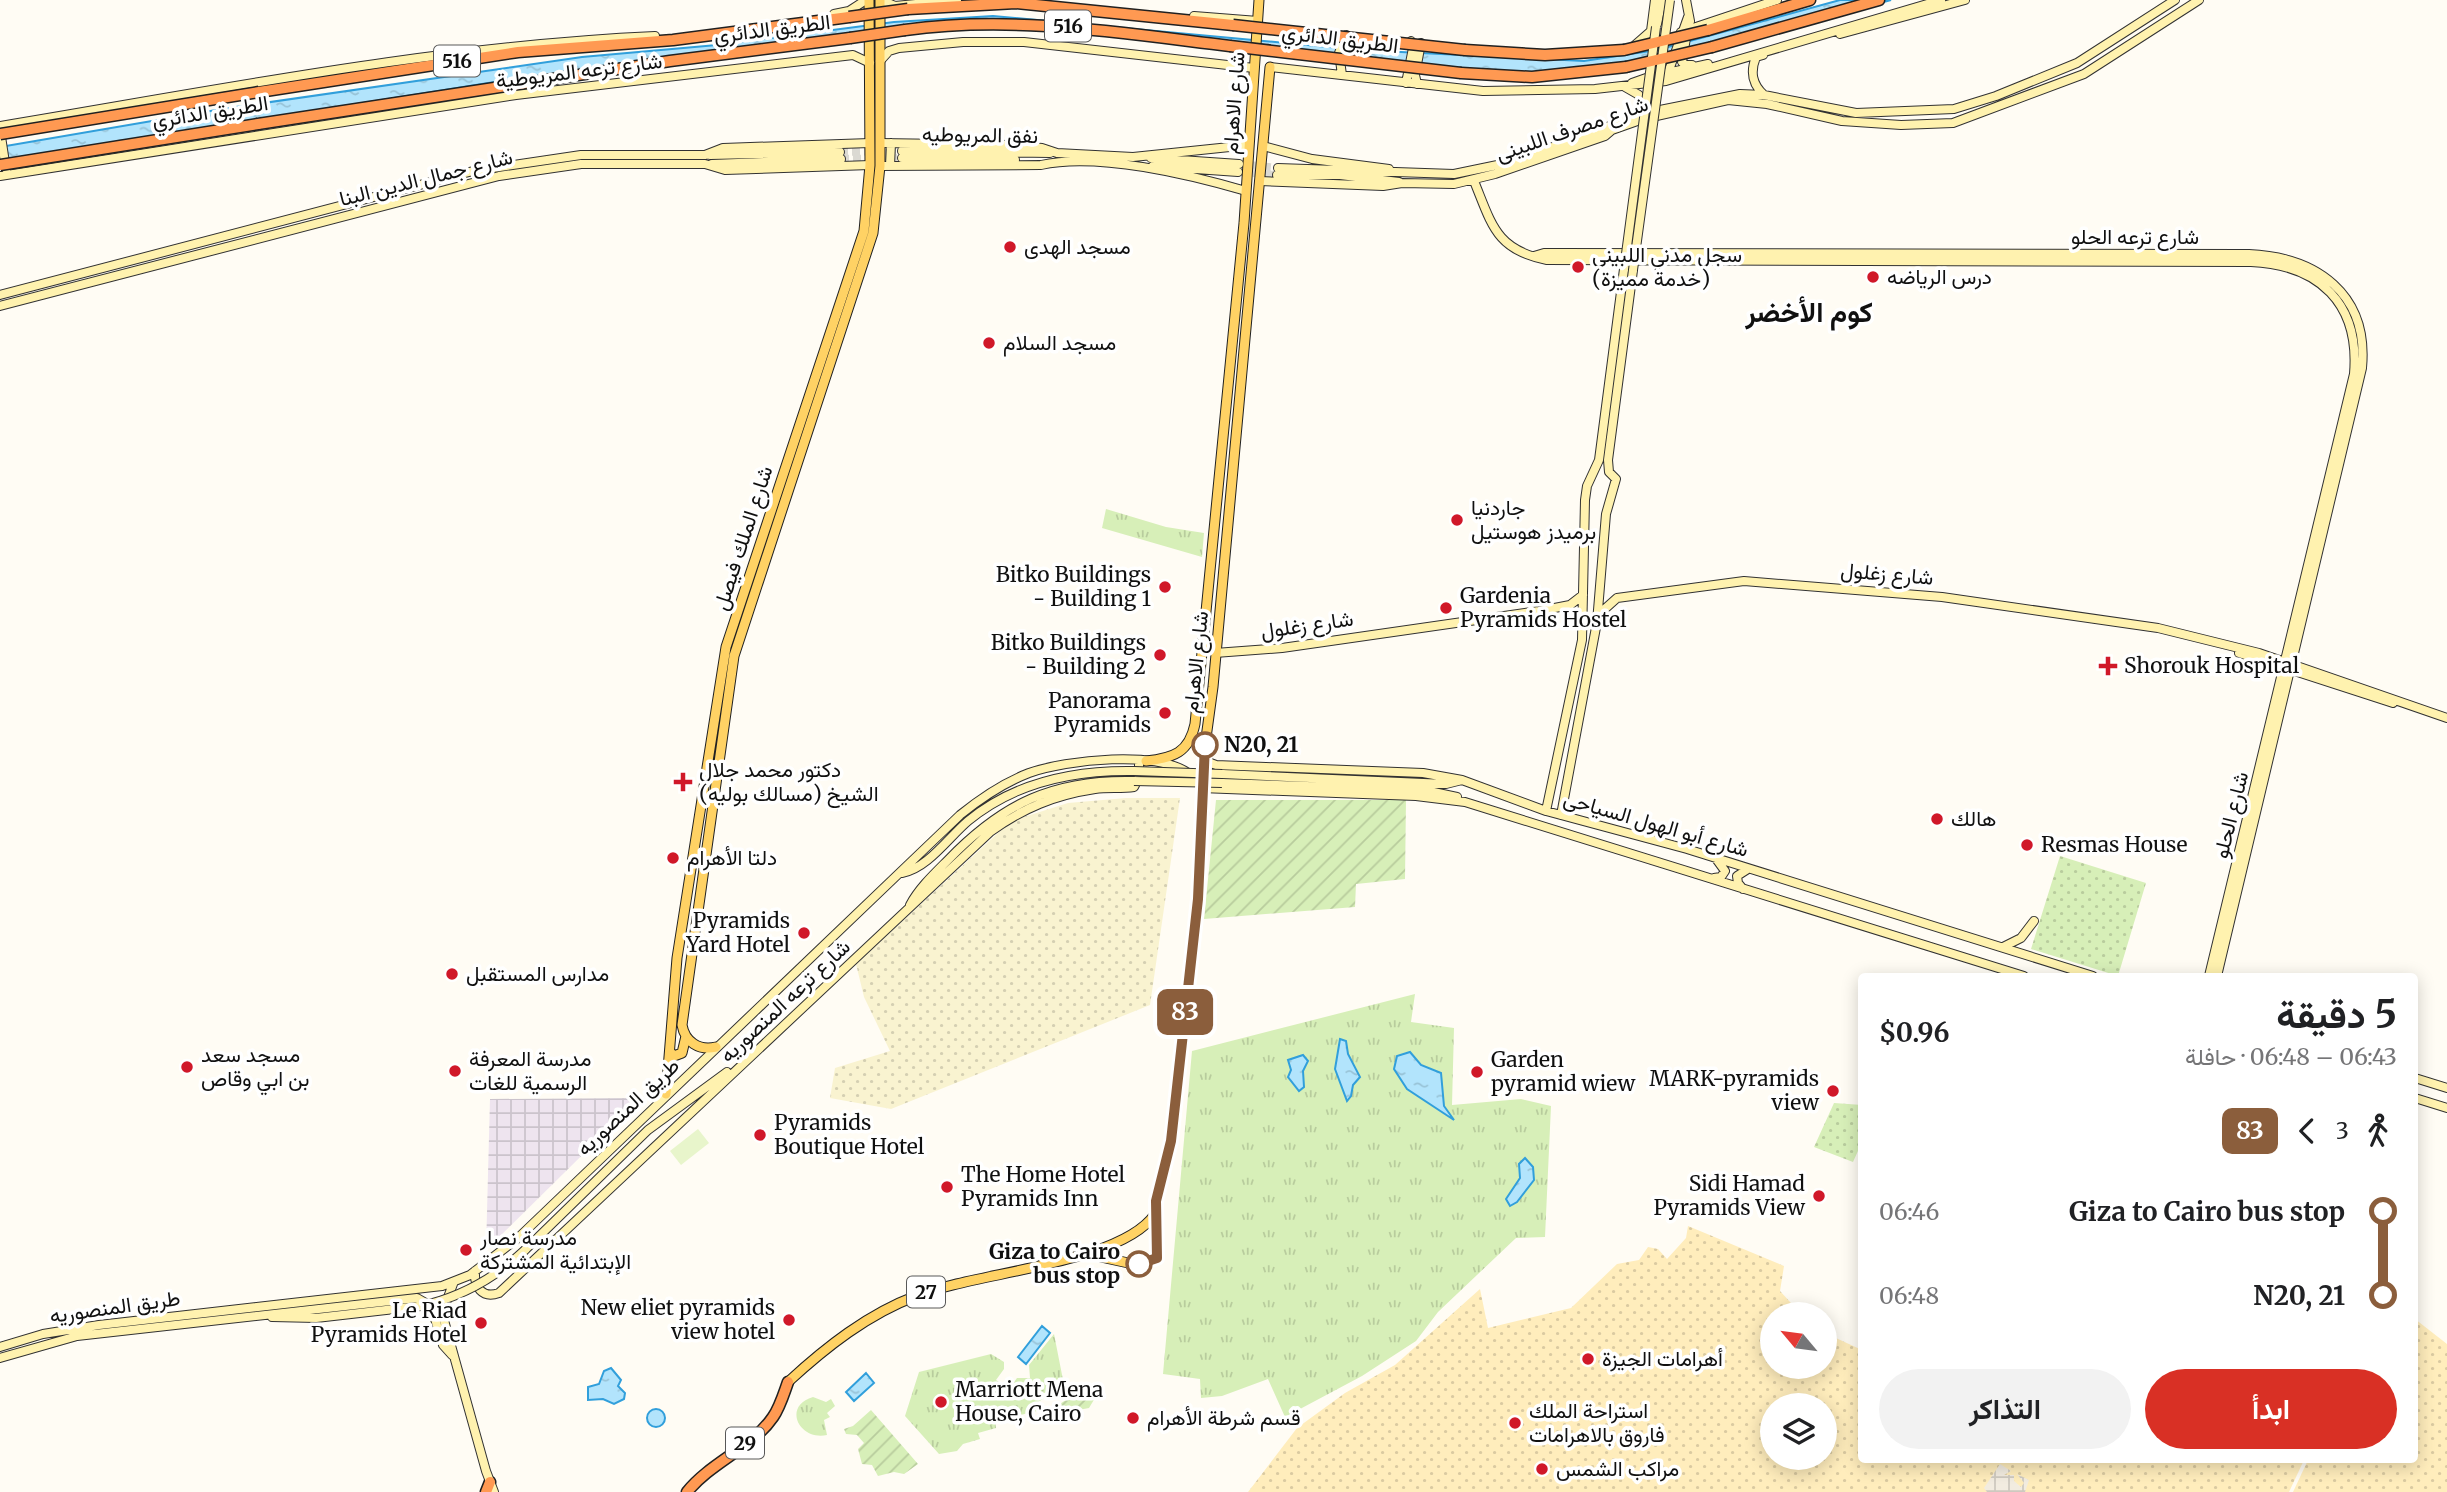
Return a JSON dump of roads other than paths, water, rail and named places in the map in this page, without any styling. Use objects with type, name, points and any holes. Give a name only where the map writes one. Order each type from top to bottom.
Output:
[{"type":"highway","name":"الطريق الدائري","points":[[0,130],[470,59],[673,40],[940,6],[1016,4],[1073,7],[1485,52],[1545,55],[1604,52],[1658,44],[1810,0]]},
{"type":"highway","name":"الطريق الدائري","points":[[0,165],[498,86],[943,26],[1000,23],[1071,27],[1436,70],[1532,77],[1591,73],[1660,61],[1879,0]]},
{"type":"highway","name":"29","points":[[687,1492],[701,1477],[768,1423],[788,1382]]},
{"type":"main road","points":[[874,3],[895,6],[957,0]]},
{"type":"main road","points":[[1038,0],[1257,23]]},
{"type":"main road","name":"شارع الاهرام","points":[[1146,761],[1171,758],[1188,746],[1192,736],[1246,191],[1259,0]]},
{"type":"main road","points":[[1635,46],[1651,31],[1655,0]]},
{"type":"main road","points":[[1546,811],[1581,649],[1587,486],[1599,460],[1666,0],[1683,0],[1688,17],[1686,30],[1680,43],[1678,60],[1668,73]]},
{"type":"main road","points":[[1342,75],[1339,53],[1347,34],[1544,52],[1635,46],[1777,0]]},
{"type":"main road","points":[[1764,95],[1754,80],[1756,57],[1941,0]]},
{"type":"main road","points":[[1270,67],[1524,93],[1626,85],[1665,81],[1856,26],[1965,0]]},
{"type":"main road","name":"شارع مصرف اللبينى","points":[[1263,146],[1312,159],[1382,167],[1398,174],[1454,174],[1494,166],[1639,115],[1725,95],[1764,95],[1856,113],[1893,114],[1954,109],[1996,96],[2077,63],[2175,0]]},
{"type":"main road","name":"شارع مصرف اللبينى","points":[[1260,181],[1383,186],[1474,181],[1605,136],[1643,119],[1728,100],[1767,104],[1842,121],[1901,125],[1953,123],[2084,74],[2199,0]]},
{"type":"main road","name":"شارع الملك فيصل","points":[[666,1094],[677,958],[721,671],[735,616],[785,484],[796,466],[871,242],[875,166],[874,3]]},
{"type":"main road","name":"شارع ترعه المريوطية","points":[[0,130],[468,50],[569,40],[670,36],[843,13],[874,3]]},
{"type":"main road","points":[[1688,17],[1699,25]]},
{"type":"main road","points":[[1406,83],[1413,48],[1409,40]]},
{"type":"main road","points":[[875,62],[889,51],[899,48],[1003,41],[1254,68]]},
{"type":"main road","points":[[1418,84],[1415,75],[1418,49],[1423,41]]},
{"type":"main road","name":"شارع ترعه المريوطية","points":[[4,176],[179,152],[516,95],[587,92],[853,55],[875,62]]},
{"type":"main road","points":[[1678,60],[1685,65],[1714,66]]},
{"type":"main road","points":[[1626,85],[1699,65]]},
{"type":"main road","name":"شارع الاهرام","points":[[1087,1254],[1133,1264],[1157,1258],[1157,1191],[1171,1141],[1198,899],[1207,790],[1203,755],[1270,67]]},
{"type":"main road","points":[[1626,85],[1641,99],[1639,115]]},
{"type":"main road","points":[[0,130],[4,176]]},
{"type":"main road","name":"شارع جمال الدين البنا","points":[[0,306],[433,191],[533,170],[580,164],[705,160],[723,148],[875,143],[1011,145],[1042,148],[1056,157]]},
{"type":"main road","points":[[890,166],[891,143]]},
{"type":"main road","points":[[1133,161],[1249,145]]},
{"type":"main road","name":"شارع جمال الدين البنا","points":[[0,295],[274,222],[507,165],[581,155],[705,160],[725,170],[1041,164],[1056,157]]},
{"type":"main road","points":[[705,160],[840,155]]},
{"type":"main road","name":"نفق المريوطيه","points":[[902,155],[1056,157]]},
{"type":"main road","points":[[1056,157],[1238,168]]},
{"type":"main road","points":[[1133,161],[1246,191]]},
{"type":"main road","name":"شارع الملك فيصل","points":[[686,1036],[682,1024],[687,972],[734,656],[785,484],[787,460],[854,268],[866,223],[875,166]]},
{"type":"main road","points":[[1398,174],[1277,172],[1340,175],[1402,183]]},
{"type":"main road","name":"شارع ترعه الحلو","points":[[1474,181],[1500,238],[1514,250],[1547,260],[2230,258],[2282,265],[2320,282],[2339,304],[2354,345],[2354,374],[2287,665]]},
{"type":"main road","points":[[312,213],[302,220],[314,224]]},
{"type":"main road","points":[[264,237],[278,228],[274,222]]},
{"type":"main road","points":[[1561,815],[1598,614],[1606,514],[1616,479],[1609,472],[1608,460],[1628,270]]},
{"type":"main road","points":[[787,460],[790,465],[796,466]]},
{"type":"main road","points":[[1217,484],[1224,488],[1231,486]]},
{"type":"main road","points":[[1215,509],[1220,505],[1228,510]]},
{"type":"main road","name":"شارع زغلول","points":[[1617,598],[1758,580],[1942,597],[2152,628],[2287,665],[2447,718]]},
{"type":"main road","points":[[1598,614],[1617,598],[1601,584]]},
{"type":"main road","points":[[1583,595],[1570,606],[1584,613]]},
{"type":"main road","name":"شارع زغلول","points":[[1215,653],[1282,648],[1570,606]]},
{"type":"main road","name":"شارع الحلو","points":[[2218,973],[2287,665]]},
{"type":"main road","name":"شارع الحلو","points":[[2210,973],[2277,711]]},
{"type":"main road","points":[[1203,755],[1208,762],[1216,765],[1207,775],[1207,790]]},
{"type":"main road","name":"طريق المنصوريه","points":[[0,1347],[43,1334],[99,1325],[453,1284],[518,1238],[967,809],[992,791],[1020,777],[1072,764],[1135,761],[1178,766],[1207,790]]},
{"type":"main road","name":"شارع ترعه المنصوريه","points":[[475,1271],[475,1282],[480,1291],[489,1295],[499,1293],[908,911],[980,839],[1010,817],[1061,796],[1134,786],[1141,772],[1135,761]]},
{"type":"main road","name":"شارع أبو الهول السياحى","points":[[1216,765],[1423,774],[1462,780],[1546,811],[1751,869],[2084,973]]},
{"type":"main road","points":[[900,873],[919,866],[969,820],[999,800],[1032,785],[1074,775],[1112,771],[1446,784],[1462,780]]},
{"type":"main road","points":[[908,911],[923,887],[993,818],[1032,797],[1080,783],[1123,780],[1424,790],[1446,793],[1465,802]]},
{"type":"main road","points":[[1551,789],[1556,793],[1566,792]]},
{"type":"main road","name":"شارع أبو الهول السياحى","points":[[1207,790],[1416,796],[1465,802],[2014,973]]},
{"type":"main road","points":[[1707,878],[1718,878],[1725,872],[1724,865],[1714,858]]},
{"type":"main road","points":[[1743,889],[1737,876],[1741,871],[1751,869]]},
{"type":"main road","points":[[2002,947],[2021,938],[2034,921]]},
{"type":"main road","points":[[670,1052],[676,1056],[682,1053],[686,1036],[699,1047],[716,1047]]},
{"type":"main road","points":[[258,1315],[291,1319],[328,1317],[421,1306],[468,1291],[516,1258],[648,1130],[743,1063]]},
{"type":"main road","points":[[2418,1079],[2447,1088]]},
{"type":"main road","points":[[2418,1099],[2447,1108]]},
{"type":"main road","name":"27","points":[[788,1382],[855,1329],[908,1299],[955,1282],[1087,1254],[1136,1234],[1155,1214]]},
{"type":"main road","points":[[453,1284],[442,1313],[490,1489]]},
{"type":"main road","name":"طريق المنصوريه","points":[[0,1358],[77,1336],[421,1298],[431,1306],[443,1345],[452,1355]]},
{"type":"water","points":[[1840,0],[1891,0],[1642,68],[1571,78],[1069,32],[945,26],[655,66],[525,77],[0,161],[0,147],[222,109],[582,57],[717,45],[894,22],[993,16],[1361,50],[1584,61],[1657,50]]},
{"type":"water","points":[[1340,1039],[1346,1041],[1348,1054],[1360,1077],[1353,1085],[1347,1101],[1335,1069]]},
{"type":"water","points":[[1410,1052],[1421,1065],[1441,1073],[1444,1106],[1454,1120],[1407,1089],[1394,1069],[1397,1056]]},
{"type":"water","points":[[1303,1055],[1308,1061],[1303,1071],[1304,1087],[1299,1091],[1288,1077],[1291,1070],[1288,1060]]},
{"type":"water","points":[[1525,1158],[1533,1167],[1534,1180],[1517,1202],[1510,1206],[1506,1199],[1520,1178],[1519,1164]]},
{"type":"water","points":[[1042,1326],[1050,1333],[1026,1364],[1018,1357]]},
{"type":"water","points":[[611,1368],[621,1380],[618,1386],[625,1393],[624,1399],[614,1404],[603,1399],[588,1400],[588,1387],[599,1384],[604,1371]]},
{"type":"water","points":[[866,1373],[874,1383],[854,1401],[846,1392]]},
{"type":"water","points":[[652,1409],[660,1409],[665,1418],[663,1425],[652,1427],[647,1422],[647,1414]]},
{"type":"tunnel","points":[[840,152],[902,151]]},
{"type":"tunnel","points":[[841,159],[902,158]]},
{"type":"tunnel","points":[[1239,164],[1278,168]]},
{"type":"tunnel","points":[[1241,172],[1277,175]]},
{"type":"place","name":"مسجد الهدى","points":[[1010,247]]},
{"type":"place","name":"سجل مدني اللبيني (خدمة مميزة)","points":[[1578,267]]},
{"type":"place","name":"درس الرياضه","points":[[1873,277]]},
{"type":"place","name":"مسجد السلام","points":[[989,343]]},
{"type":"place","name":"جاردنيا برميدز هوستيل","points":[[1457,520]]},
{"type":"place","name":"Bitko Buildings - Building 1","points":[[1165,587]]},
{"type":"place","name":"Gardenia Pyramids Hostel","points":[[1446,608]]},
{"type":"place","name":"Bitko Buildings - Building 2","points":[[1160,655]]},
{"type":"place","name":"Shorouk Hospital","points":[[2108,666]]},
{"type":"place","name":"Panorama Pyramids","points":[[1165,713]]},
{"type":"place","name":"N20, 21","points":[[1205,745]]},
{"type":"place","name":"دكتور محمد جلال الشيخ (مسالك بوليه)","points":[[683,782]]},
{"type":"place","name":"هالك","points":[[1937,819]]},
{"type":"place","name":"Resmas House","points":[[2027,845]]},
{"type":"place","name":"دلتا الأهرام","points":[[673,858]]},
{"type":"place","name":"Pyramids Yard Hotel","points":[[804,933]]},
{"type":"place","name":"مدارس المستقبل","points":[[452,974]]},
{"type":"place","name":"مسجد سعد بن ابي وقاص","points":[[187,1067]]},
{"type":"place","name":"مدرسة المعرفة الرسمية للغات","points":[[455,1071]]},
{"type":"place","name":"Garden pyramid wiew","points":[[1477,1072]]},
{"type":"place","name":"MARK-pyramids view","points":[[1833,1091]]},
{"type":"place","name":"Pyramids Boutique Hotel","points":[[760,1135]]},
{"type":"place","name":"The Home Hotel Pyramids Inn","points":[[947,1187]]},
{"type":"place","name":"Sidi Hamad Pyramids View","points":[[1819,1196]]},
{"type":"place","name":"مدرسة نصار الإبتدائية المشتركة","points":[[466,1250]]},
{"type":"place","name":"Giza to Cairo bus stop","points":[[1139,1264]]},
{"type":"place","name":"New eliet pyramids view hotel","points":[[789,1320]]},
{"type":"place","name":"Le Riad Pyramids Hotel","points":[[481,1323]]},
{"type":"place","name":"أهرامات الجيزة","points":[[1588,1359]]},
{"type":"place","name":"Marriott Mena House, Cairo","points":[[941,1402]]},
{"type":"place","name":"قسم شرطة الأهرام","points":[[1133,1418]]},
{"type":"place","name":"استراحة الملك فاروق بالاهرامات","points":[[1515,1423]]},
{"type":"place","name":"مراكب الشمس","points":[[1542,1469]]},
{"type":"district","name":"كوم الأخضر","points":[[1809,312]]}]
